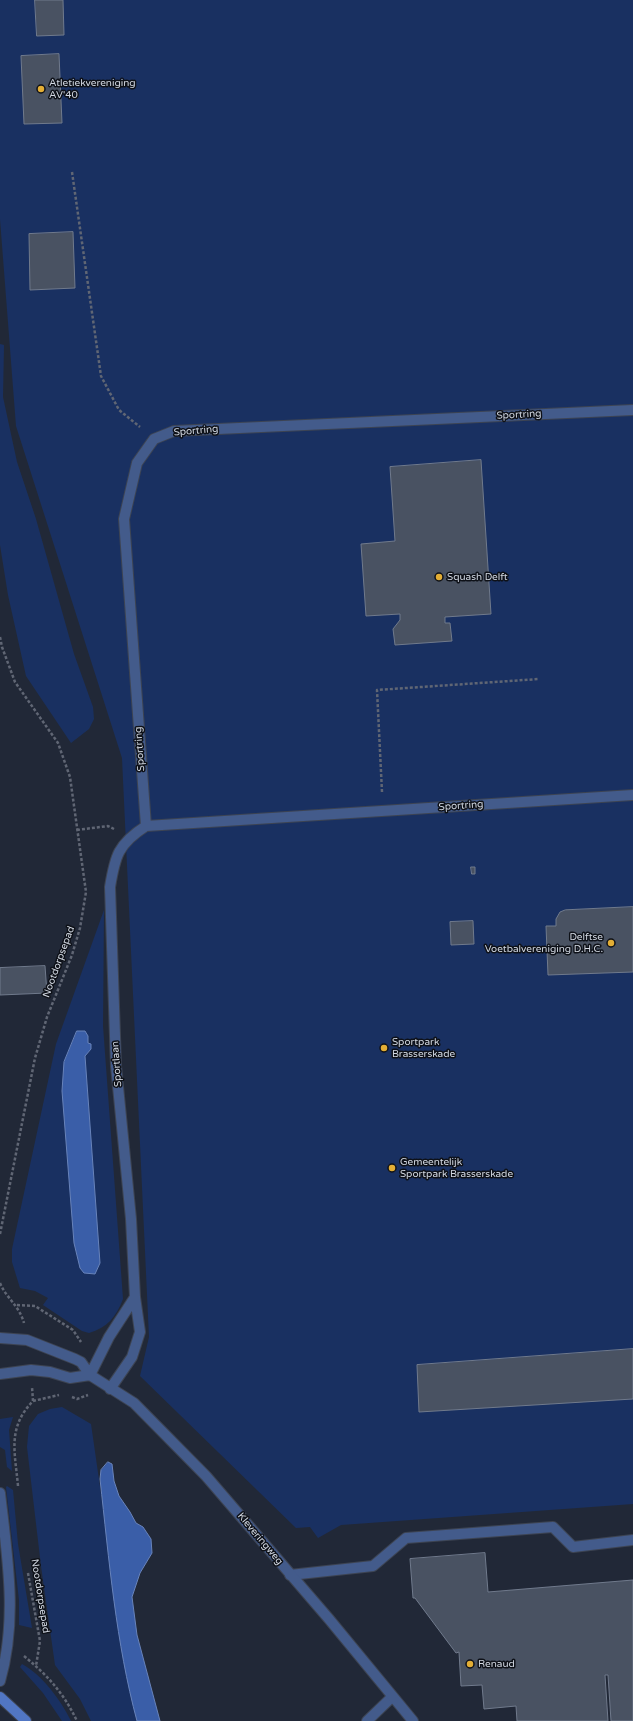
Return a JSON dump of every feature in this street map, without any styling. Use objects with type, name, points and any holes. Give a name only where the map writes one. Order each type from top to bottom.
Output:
[{"type":"main road","points":[[0,1697],[26,1721]]},
{"type":"street","name":"Sportring","points":[[146,826],[124,519],[137,463],[154,439],[174,431],[633,410]]},
{"type":"street","name":"Sportring","points":[[130,836],[146,826],[633,795]]},
{"type":"street","name":"Sportlaan","points":[[110,1389],[132,1357],[140,1332],[135,1297],[131,1219],[116,1066],[110,887],[113,867],[119,850],[130,836]]},
{"type":"street","points":[[0,1374],[31,1370],[50,1372],[70,1378],[90,1375],[109,1337],[135,1297]]},
{"type":"street","name":"Kleveringweg","points":[[0,1338],[27,1340],[75,1358],[81,1362],[90,1375],[134,1403],[206,1476],[290,1575],[330,1619],[413,1721]]},
{"type":"street","points":[[0,1493],[11,1607],[8,1647],[0,1681]]},
{"type":"street","points":[[290,1575],[373,1566],[406,1538],[553,1528],[573,1547],[633,1540]]},
{"type":"street","points":[[368,1721],[392,1696]]},
{"type":"path","points":[[72,172],[101,376],[119,410],[154,439]]},
{"type":"path","name":"Nootdorpsepad","points":[[0,637],[2,647],[15,682],[58,742],[70,777],[86,892],[80,928],[72,955],[47,1017],[35,1058],[0,1234]]},
{"type":"path","points":[[383,811],[378,690],[539,679]]},
{"type":"path","points":[[77,830],[108,826],[130,836]]},
{"type":"path","points":[[17,1305],[35,1306],[73,1330],[81,1339],[90,1375]]},
{"type":"path","points":[[18,1483],[19,1490]]},
{"type":"path","name":"Nootdorpsepad","points":[[27,1566],[40,1641],[36,1666],[53,1681],[68,1702],[77,1721]]},
{"type":"shaded area","name":"Sportpark Brasserskade","points":[[0,0],[633,0],[633,1504],[341,1525],[318,1538],[310,1527],[296,1528],[140,1376],[149,1337],[122,758],[16,426],[0,219]]},
{"type":"shaded area","points":[[0,344],[4,345],[3,397],[17,462],[36,519],[74,654],[93,707],[94,719],[89,729],[71,743],[26,676],[8,595],[0,545]]},
{"type":"shaded area","points":[[104,910],[103,1026],[123,1299],[114,1316],[106,1325],[89,1333],[82,1331],[43,1305],[48,1298],[35,1291],[20,1288],[12,1262],[12,1249],[56,1044]]},
{"type":"shaded area","points":[[77,1031],[85,1031],[88,1036],[88,1043],[91,1044],[91,1049],[85,1056],[100,1263],[95,1274],[84,1273],[80,1268],[74,1243],[62,1091],[64,1062]]},
{"type":"shaded area","points":[[62,1407],[91,1424],[114,1584],[149,1721],[91,1721],[80,1699],[55,1665],[41,1566],[27,1447],[29,1426],[38,1414],[50,1409]]},
{"type":"shaded area","points":[[13,1417],[9,1430],[12,1471],[7,1467],[5,1450],[0,1447],[0,1419]]},
{"type":"shaded area","points":[[108,1462],[112,1464],[114,1481],[119,1496],[136,1523],[143,1527],[151,1539],[152,1553],[140,1573],[132,1597],[137,1635],[160,1721],[137,1721],[130,1692],[118,1632],[100,1479],[101,1470]]},
{"type":"shaded area","points":[[7,1486],[13,1490],[18,1544],[32,1628],[19,1625],[19,1600]]},
{"type":"shaded area","points":[[22,1664],[44,1681],[62,1705],[71,1721],[62,1721],[43,1693],[20,1667]]},
{"type":"building","points":[[35,0],[63,0],[64,35],[37,36]]},
{"type":"building","name":"Atletiekvereniging AV'40","points":[[59,54],[62,123],[24,124],[21,56]]},
{"type":"building","points":[[73,232],[75,288],[30,290],[29,234]]},
{"type":"building","points":[[481,460],[491,614],[445,617],[445,623],[450,623],[452,641],[395,645],[393,629],[400,620],[400,614],[366,616],[361,544],[395,541],[390,467]]},
{"type":"building","points":[[471,867],[475,867],[475,874],[472,874]]},
{"type":"building","points":[[633,907],[633,972],[548,975],[546,926],[556,926],[556,919],[560,912],[565,910]]},
{"type":"building","points":[[473,921],[474,944],[451,945],[450,922]]},
{"type":"building","points":[[45,966],[47,993],[0,995],[0,968]]},
{"type":"building","points":[[633,1349],[633,1399],[419,1412],[417,1365]]},
{"type":"building","points":[[485,1553],[488,1592],[633,1580],[633,1721],[611,1721],[608,1675],[605,1675],[608,1721],[517,1721],[516,1706],[484,1709],[482,1685],[461,1686],[459,1652],[456,1653],[415,1598],[413,1598],[410,1559]]},
{"type":"place","name":"Atletiekvereniging AV'40","points":[[41,89]]},
{"type":"place","name":"Squash Delft","points":[[439,577]]},
{"type":"place","name":"Delftse Voetbalvereniging D.H.C.","points":[[611,943]]},
{"type":"place","name":"Sportpark Brasserskade","points":[[384,1048]]},
{"type":"place","name":"Gemeentelijk Sportpark Brasserskade","points":[[392,1168]]},
{"type":"place","name":"Renaud","points":[[470,1664]]}]
